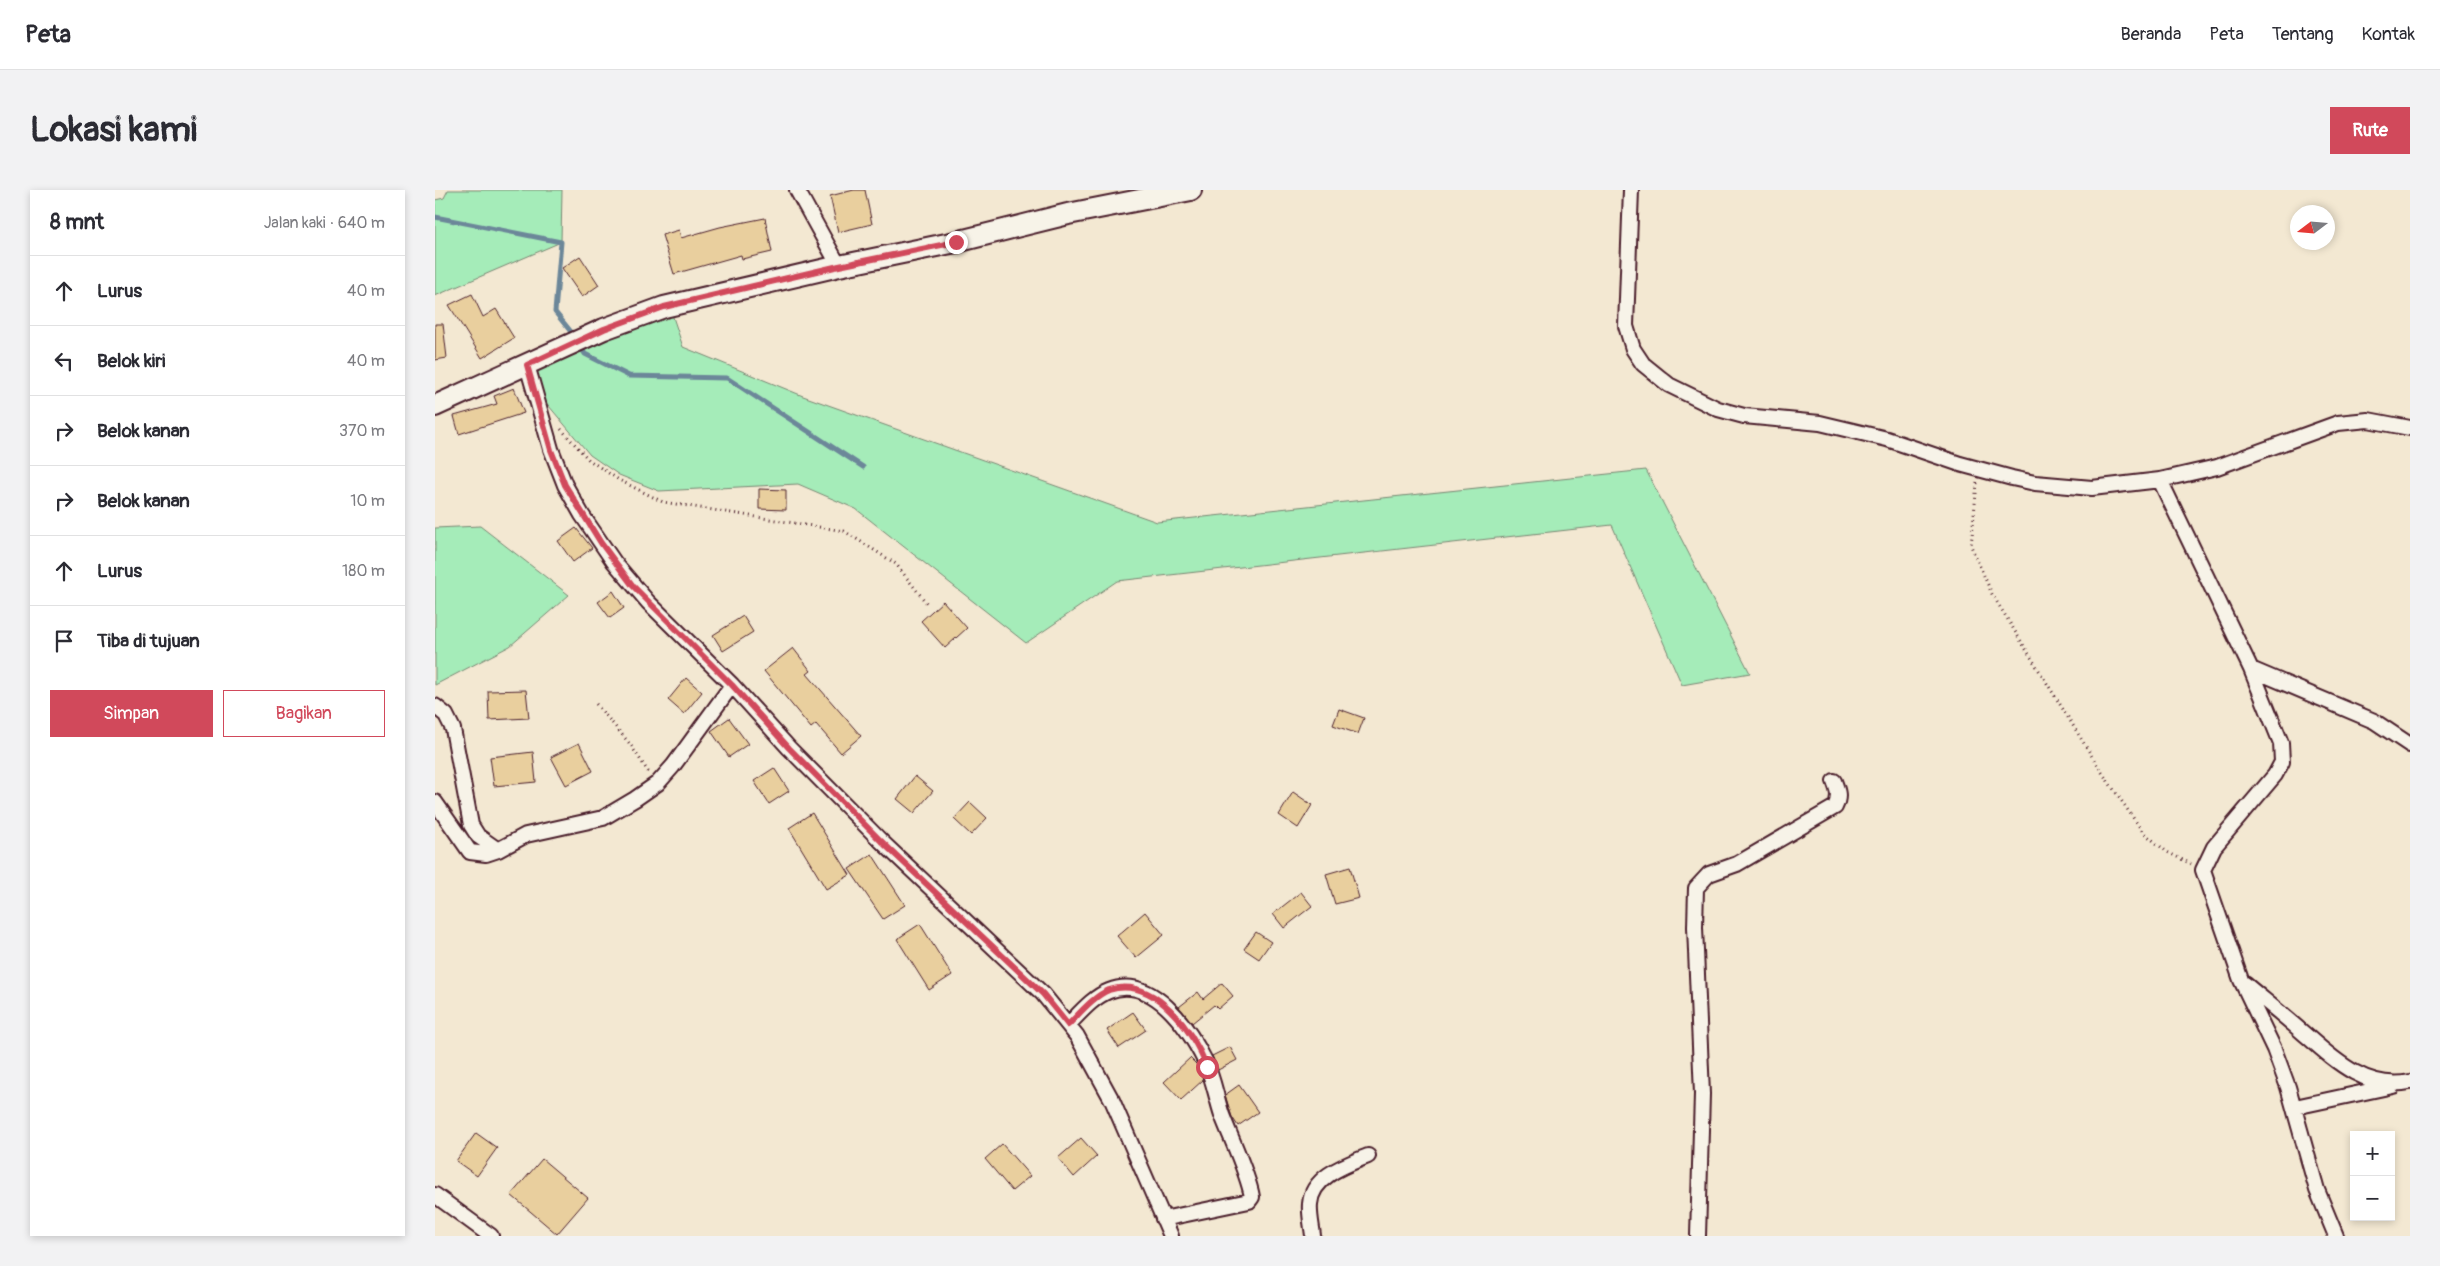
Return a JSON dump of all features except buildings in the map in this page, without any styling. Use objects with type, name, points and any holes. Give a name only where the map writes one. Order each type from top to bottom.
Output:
[{"type":"street","points":[[797,190],[839,266]]},
{"type":"street","points":[[435,406],[604,329],[664,307],[839,266],[956,242],[1068,214],[1191,190]]},
{"type":"street","points":[[1631,190],[1626,326],[1639,358],[1659,378],[1687,396],[1718,409],[1744,416],[1820,423],[1887,439],[1978,468],[2035,483],[2092,488],[2160,480],[2217,467],[2338,423],[2369,420],[2410,428]]},
{"type":"street","points":[[527,365],[551,450],[565,485],[582,515],[633,586],[732,685],[789,748],[881,841],[1043,994],[1081,1044],[1112,1100],[1171,1236]]},
{"type":"street","points":[[2160,480],[2251,669],[2281,742],[2282,762],[2275,775],[2214,847],[2203,870],[2241,980],[2274,1050],[2295,1107],[2317,1190],[2336,1236]]},
{"type":"street","points":[[2251,669],[2374,721],[2410,745]]},
{"type":"street","points":[[435,802],[470,852],[479,855],[498,850],[525,835],[603,818],[656,784],[673,766],[732,685]]},
{"type":"street","points":[[435,706],[446,715],[453,729],[471,825],[478,836],[498,850]]},
{"type":"street","points":[[1698,1236],[1701,1094],[1695,927],[1696,888],[1709,874],[1737,864],[1826,814],[1838,801],[1839,793],[1834,780]]},
{"type":"street","points":[[2241,980],[2330,1058],[2356,1074],[2393,1086]]},
{"type":"street","points":[[1068,1025],[1100,995],[1109,990],[1131,988],[1142,990],[1167,1007],[1184,1027],[1205,1061],[1252,1197],[1249,1201],[1163,1218]]},
{"type":"street","points":[[2295,1107],[2410,1082]]},
{"type":"street","points":[[1313,1236],[1310,1205],[1317,1184],[1324,1178],[1368,1156]]},
{"type":"street","points":[[435,1195],[491,1236]]},
{"type":"path","points":[[557,425],[589,460],[619,480],[663,502],[844,532],[896,564],[927,605]]},
{"type":"path","points":[[1978,468],[1971,546],[1992,594],[2101,771],[2143,832],[2167,852],[2203,870]]},
{"type":"path","points":[[596,704],[630,744],[656,784]]},
{"type":"green space","points":[[448,190],[562,190],[561,242],[435,296],[435,200],[444,198]]},
{"type":"green space","points":[[668,302],[683,347],[803,396],[1157,522],[1646,470],[1750,673],[1682,685],[1612,525],[1117,581],[1026,643],[856,509],[798,484],[659,491],[619,475],[590,455],[538,393],[527,362]]},
{"type":"green space","points":[[480,526],[569,595],[510,646],[435,685],[435,528]]},
{"type":"waterway","points":[[435,217],[561,242],[555,312],[576,338]]},
{"type":"waterway","points":[[580,346],[585,354],[629,376],[727,378],[863,467]]},
{"type":"route","points":[[956,242],[839,266],[664,307],[604,329],[527,365],[551,450],[565,485],[582,515],[633,586],[732,685],[789,748],[881,841],[1043,994],[1068,1025],[1100,995],[1109,990],[1131,988],[1142,990],[1155,997],[1167,1007],[1184,1027],[1207,1067]]}]
